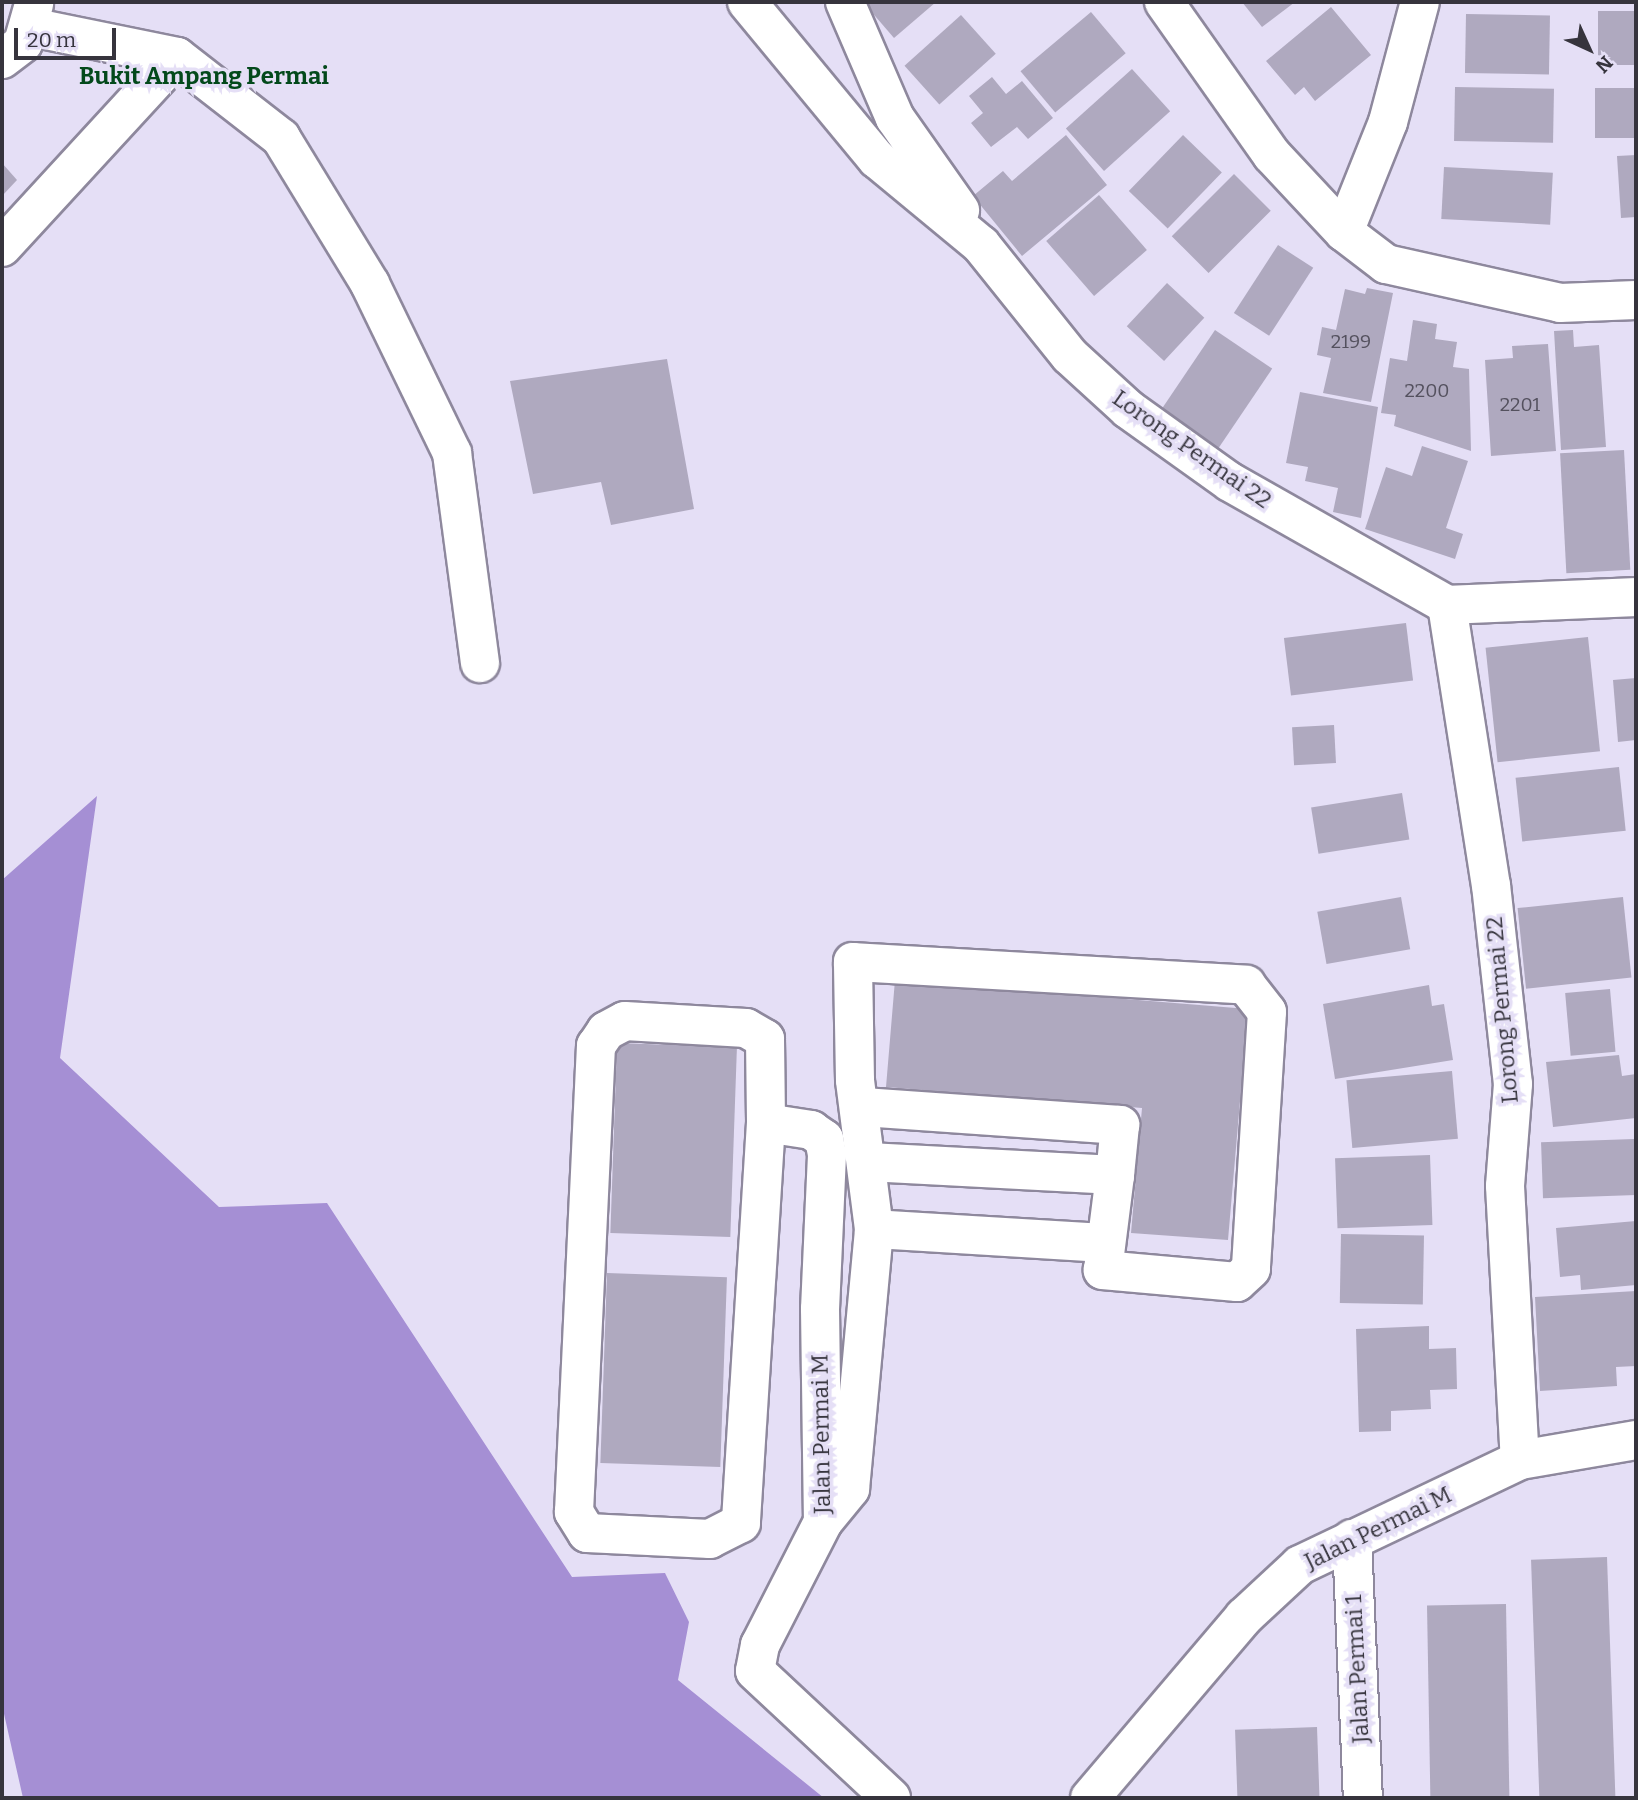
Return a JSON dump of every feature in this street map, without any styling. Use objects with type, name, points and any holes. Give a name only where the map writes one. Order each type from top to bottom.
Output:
[{"type":"street","name":"Lorong Permai 22","points":[[747,2],[877,159],[981,245],[1070,356],[1128,409],[1230,482],[1447,605],[1491,885],[1513,1084],[1505,1186],[1520,1460]]},
{"type":"street","points":[[845,2],[895,118],[981,245]]},
{"type":"street","points":[[1164,2],[1272,155],[1344,232],[1386,264],[1560,303],[1636,300]]},
{"type":"street","points":[[1344,232],[1388,122],[1420,2]]},
{"type":"street","points":[[2,59],[32,15],[177,57],[281,138],[370,284],[452,453],[480,663]]},
{"type":"street","points":[[2,247],[177,57]]},
{"type":"street","points":[[1447,605],[1636,597]]},
{"type":"street","points":[[823,1522],[850,1489],[874,1228],[863,1107],[855,1080],[853,962],[1246,985],[1267,1012],[1251,1269],[1237,1282],[1103,1270],[1120,1125],[863,1107]]},
{"type":"street","points":[[625,1021],[746,1028],[765,1040],[766,1123],[741,1523],[710,1539],[587,1533],[574,1512],[572,1479],[596,1046],[606,1031],[625,1021]]},
{"type":"street","name":"Jalan Permai M","points":[[766,1123],[811,1130],[824,1139],[827,1155],[820,1309],[823,1522],[760,1645],[755,1671],[891,1798]]},
{"type":"street","points":[[868,1162],[1115,1175]]},
{"type":"street","points":[[874,1228],[1106,1243]]},
{"type":"street","name":"Jalan Permai M","points":[[1090,1798],[1274,1585],[1352,1539],[1520,1460],[1636,1440]]},
{"type":"street","name":"Jalan Permai 1","points":[[1352,1539],[1363,1798]]},
{"type":"shaded area","points":[[97,796],[60,1058],[219,1207],[327,1203],[572,1577],[665,1573],[689,1622],[678,1680],[824,1798],[23,1798],[2,1705],[2,880]]},
{"type":"building","points":[[863,2],[936,2],[894,38]]},
{"type":"building","points":[[1242,2],[1295,2],[1262,27]]},
{"type":"building","points":[[1331,7],[1371,55],[1315,101],[1304,87],[1295,95],[1266,61]]},
{"type":"building","points":[[1598,11],[1636,11],[1636,65],[1598,65]]},
{"type":"building","points":[[1091,12],[1126,53],[1055,113],[1021,71]]},
{"type":"building","points":[[1466,14],[1550,15],[1549,74],[1465,73]]},
{"type":"building","points":[[961,15],[996,54],[939,104],[905,66]]},
{"type":"building","points":[[1132,69],[1170,111],[1104,171],[1066,129]]},
{"type":"building","points":[[992,77],[1006,94],[1022,81],[1053,118],[1028,139],[1017,127],[991,147],[971,123],[983,113],[969,96]]},
{"type":"building","points":[[1455,87],[1554,89],[1553,143],[1454,141]]},
{"type":"building","points":[[1595,88],[1636,88],[1636,138],[1595,138]]},
{"type":"building","points":[[1066,135],[1107,185],[1022,256],[973,196],[1003,171],[1012,181]]},
{"type":"building","points":[[1183,135],[1222,173],[1168,229],[1129,191]]},
{"type":"building","points":[[1636,155],[1636,217],[1621,218],[1617,156]]},
{"type":"building","points":[[2,163],[17,180],[2,196]]},
{"type":"building","points":[[1444,167],[1553,173],[1550,225],[1441,219]]},
{"type":"building","points":[[1234,174],[1271,211],[1209,273],[1172,236]]},
{"type":"building","points":[[1099,195],[1147,250],[1094,296],[1046,241]]},
{"type":"building","points":[[1278,245],[1313,268],[1269,336],[1234,313]]},
{"type":"building","points":[[1167,283],[1204,318],[1164,361],[1127,326]]},
{"type":"building","points":[[1367,288],[1393,293],[1371,402],[1323,393],[1331,358],[1317,355],[1322,327],[1336,330],[1345,289],[1365,294]]},
{"type":"building","points":[[1413,320],[1437,324],[1435,339],[1457,342],[1453,367],[1469,369],[1471,451],[1394,426],[1396,415],[1381,413],[1390,358],[1407,361]]},
{"type":"building","points":[[1215,330],[1272,369],[1217,450],[1160,411]]},
{"type":"building","points":[[1573,330],[1574,347],[1599,345],[1606,447],[1561,450],[1554,331]]},
{"type":"building","points":[[1548,344],[1556,451],[1491,456],[1485,360],[1513,358],[1512,346]]},
{"type":"building","points":[[667,359],[694,509],[611,525],[601,482],[533,494],[510,381]]},
{"type":"building","points":[[1300,392],[1378,407],[1361,518],[1333,512],[1338,488],[1305,481],[1308,467],[1286,463]]},
{"type":"building","points":[[1422,446],[1468,461],[1446,528],[1463,534],[1455,559],[1365,529],[1386,467],[1412,476]]},
{"type":"building","points":[[1624,450],[1630,570],[1566,573],[1560,453]]},
{"type":"building","points":[[1406,623],[1413,681],[1291,696],[1284,638]]},
{"type":"building","points":[[1588,637],[1600,751],[1498,762],[1486,648]]},
{"type":"building","points":[[1636,678],[1636,740],[1618,742],[1613,680]]},
{"type":"building","points":[[1334,725],[1336,763],[1294,765],[1292,727]]},
{"type":"building","points":[[1619,767],[1626,831],[1522,842],[1516,778]]},
{"type":"building","points":[[1402,793],[1409,839],[1318,854],[1311,807]]},
{"type":"building","points":[[1401,897],[1410,949],[1326,964],[1317,912]]},
{"type":"building","points":[[1623,897],[1631,978],[1526,989],[1518,908]]},
{"type":"building","points":[[895,980],[1248,1009],[1228,1240],[1131,1233],[1142,1108],[886,1087]]},
{"type":"building","points":[[1429,985],[1432,1006],[1444,1004],[1453,1060],[1335,1079],[1323,1004]]},
{"type":"building","points":[[1610,989],[1615,1052],[1571,1056],[1565,993]]},
{"type":"building","points":[[617,1043],[737,1047],[730,1237],[610,1233]]},
{"type":"building","points":[[1619,1055],[1622,1076],[1636,1074],[1636,1118],[1553,1127],[1546,1062]]},
{"type":"building","points":[[1452,1071],[1458,1139],[1352,1148],[1346,1080]]},
{"type":"building","points":[[1634,1139],[1636,1195],[1543,1198],[1541,1142]]},
{"type":"building","points":[[1430,1155],[1432,1225],[1338,1228],[1335,1158]]},
{"type":"building","points":[[1636,1221],[1636,1285],[1581,1290],[1580,1275],[1560,1277],[1556,1228]]},
{"type":"building","points":[[1341,1234],[1424,1235],[1423,1304],[1340,1303]]},
{"type":"building","points":[[607,1273],[727,1277],[720,1467],[600,1463]]},
{"type":"building","points":[[1636,1291],[1636,1366],[1616,1367],[1617,1386],[1540,1391],[1535,1297]]},
{"type":"building","points":[[1429,1326],[1429,1349],[1456,1348],[1457,1389],[1430,1390],[1431,1409],[1391,1411],[1391,1431],[1359,1432],[1356,1329]]},
{"type":"building","points":[[1607,1557],[1615,1798],[1539,1798],[1531,1560]]},
{"type":"building","points":[[1506,1604],[1509,1798],[1430,1798],[1427,1605]]},
{"type":"building","points":[[1317,1727],[1319,1798],[1237,1798],[1235,1730]]},
{"type":"district","name":"Bukit Ampang Permai","points":[[204,77]]}]
